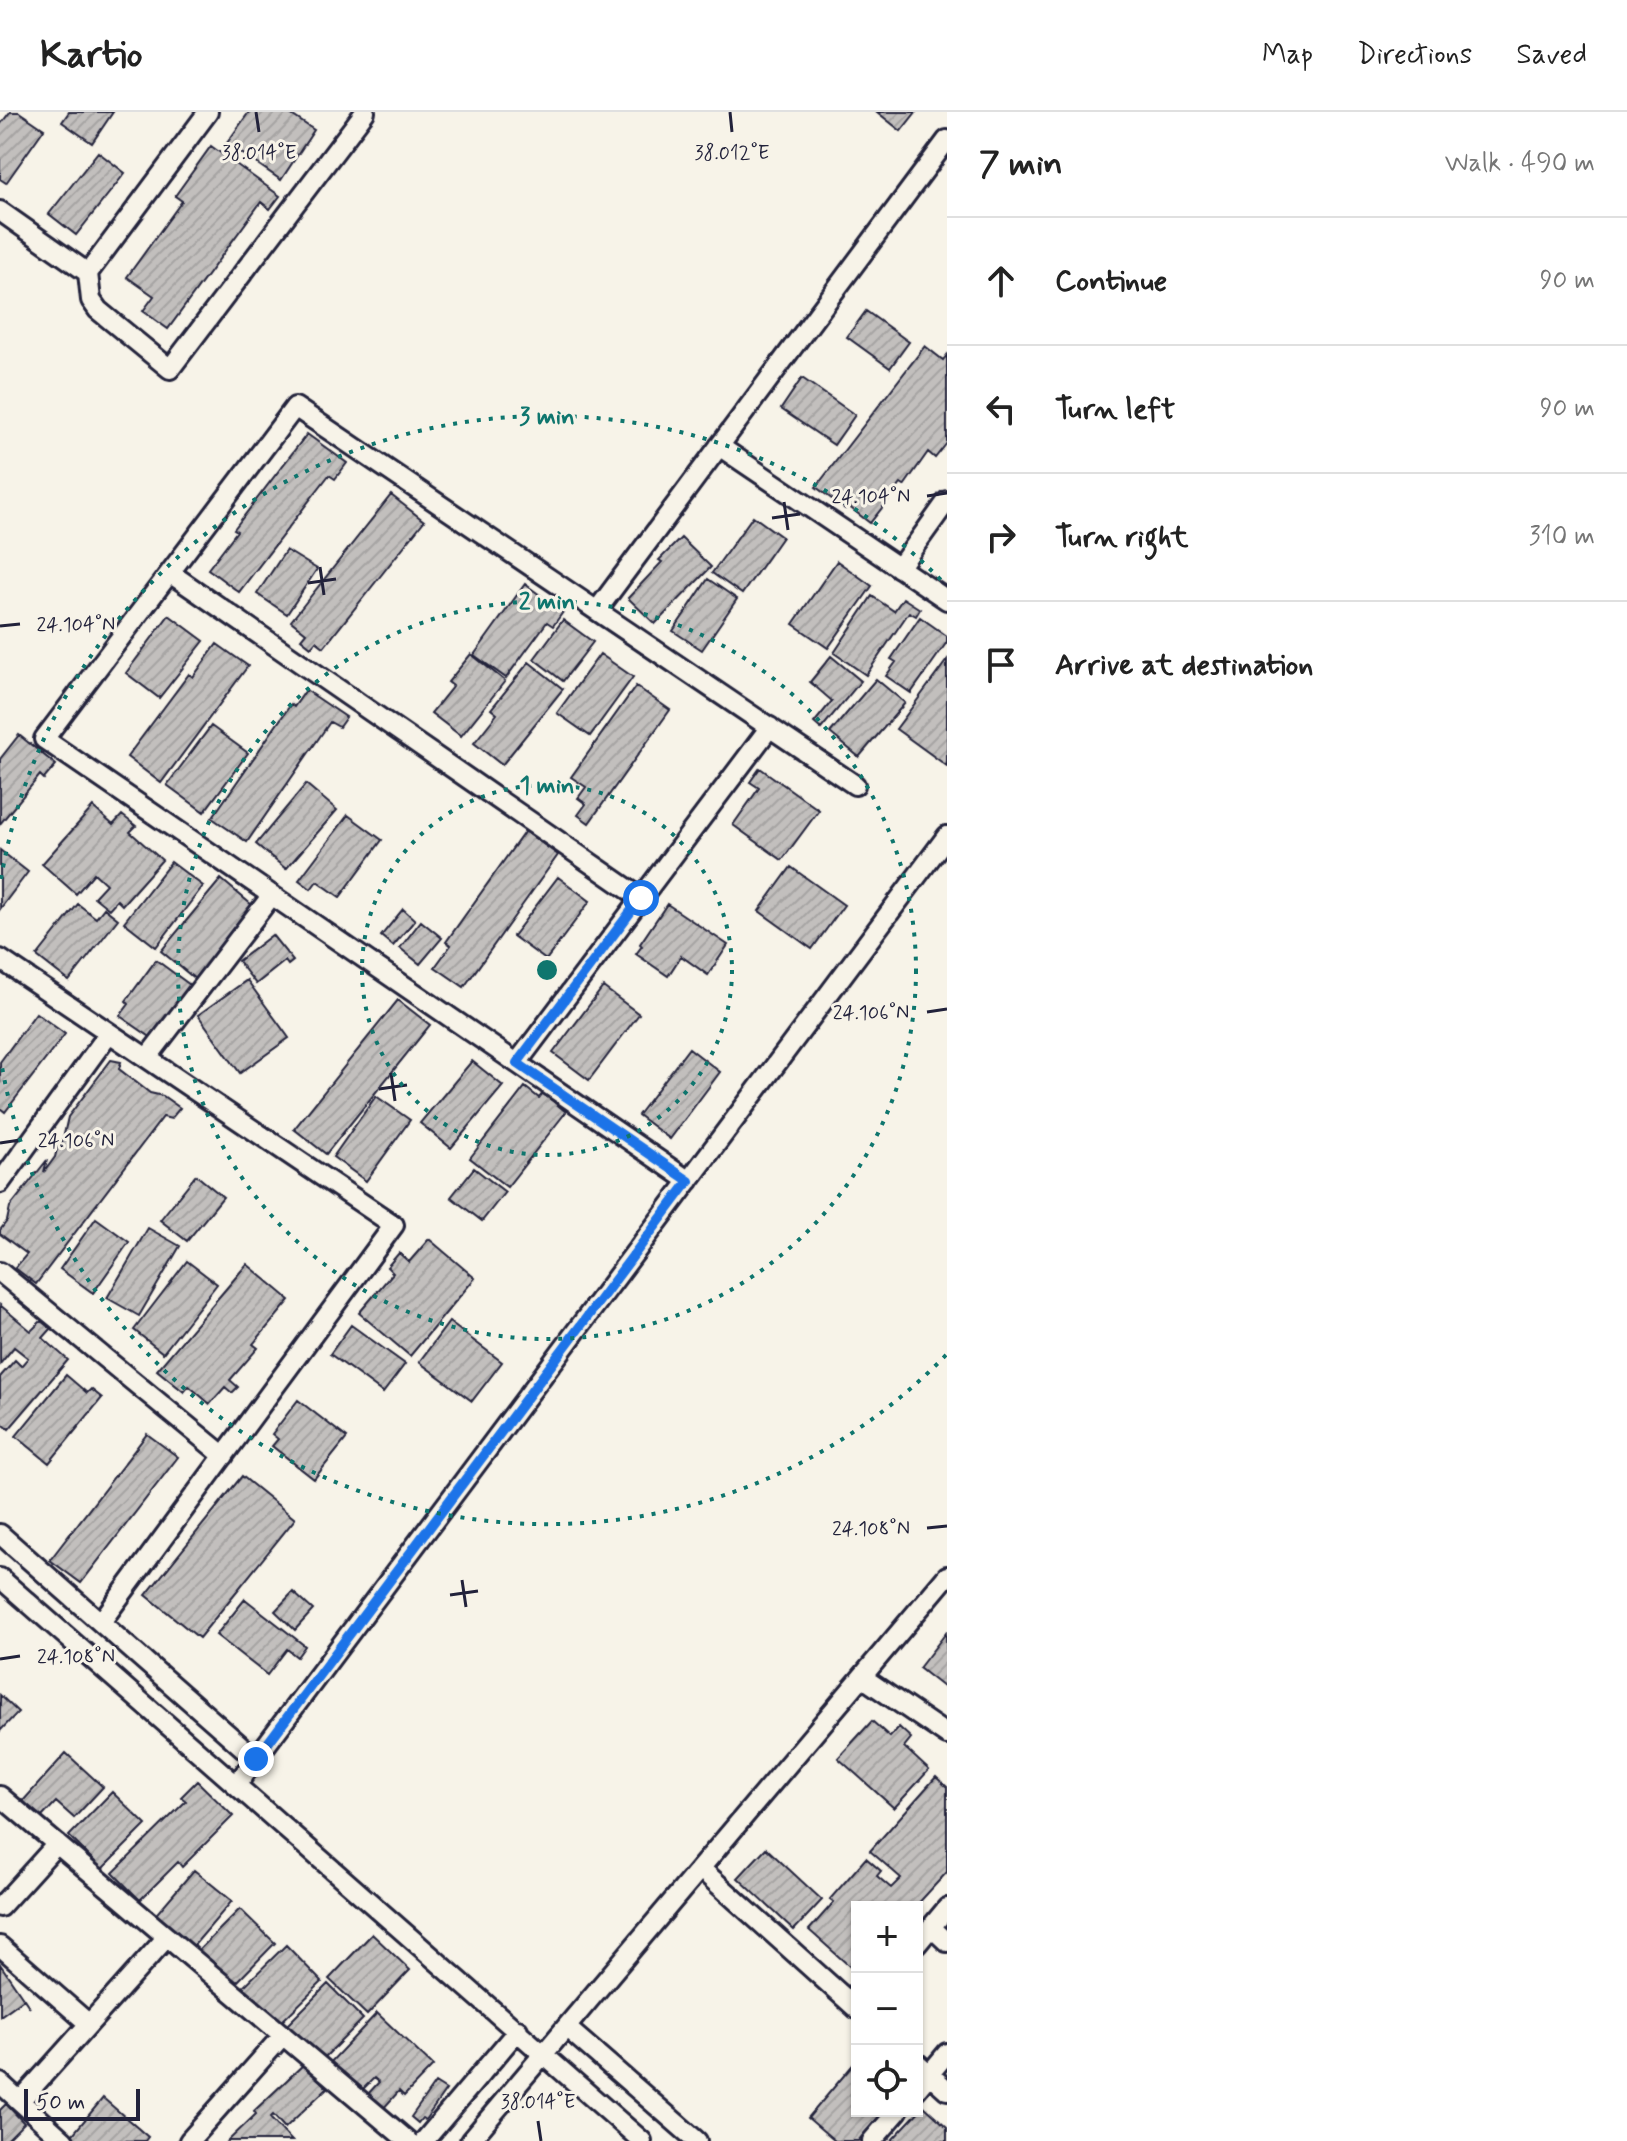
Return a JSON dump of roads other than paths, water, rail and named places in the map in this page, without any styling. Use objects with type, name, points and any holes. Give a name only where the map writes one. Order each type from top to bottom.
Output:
[{"type":"street","points":[[208,112],[88,273],[91,300],[98,310],[170,369],[365,112]]},
{"type":"street","points":[[598,609],[947,140]]},
{"type":"street","points":[[0,211],[88,273]]},
{"type":"street","points":[[689,1181],[44,739],[295,407],[855,785]]},
{"type":"street","points":[[719,446],[947,600]]},
{"type":"street","points":[[899,568],[947,501]]},
{"type":"street","points":[[170,573],[641,898]]},
{"type":"street","points":[[517,1063],[770,727]]},
{"type":"street","points":[[236,1785],[947,836]]},
{"type":"street","points":[[147,1058],[272,895]]},
{"type":"street","points":[[0,959],[394,1225],[101,1622]]},
{"type":"street","points":[[0,1183],[109,1033]]},
{"type":"street","points":[[0,1272],[224,1456]]},
{"type":"street","points":[[0,1534],[256,1759]]},
{"type":"street","points":[[470,2141],[947,1576]]},
{"type":"street","points":[[0,1578],[642,2141]]},
{"type":"street","points":[[862,1677],[947,1735]]},
{"type":"street","points":[[0,1796],[408,2141]]},
{"type":"street","points":[[0,1907],[57,1844]]},
{"type":"street","points":[[701,1869],[851,2004]]},
{"type":"street","points":[[923,1937],[947,1908]]},
{"type":"street","points":[[931,1927],[947,1942]]},
{"type":"street","points":[[20,2101],[167,1937]]},
{"type":"street","points":[[0,1946],[89,2024]]},
{"type":"street","points":[[567,2028],[697,2141]]},
{"type":"street","points":[[424,2141],[518,2030]]},
{"type":"street","points":[[189,2141],[283,2035]]},
{"type":"street","points":[[947,2053],[923,2069],[947,2090]]},
{"type":"street","points":[[0,2083],[64,2141]]},
{"type":"street","points":[[872,2141],[893,2117]]}]
